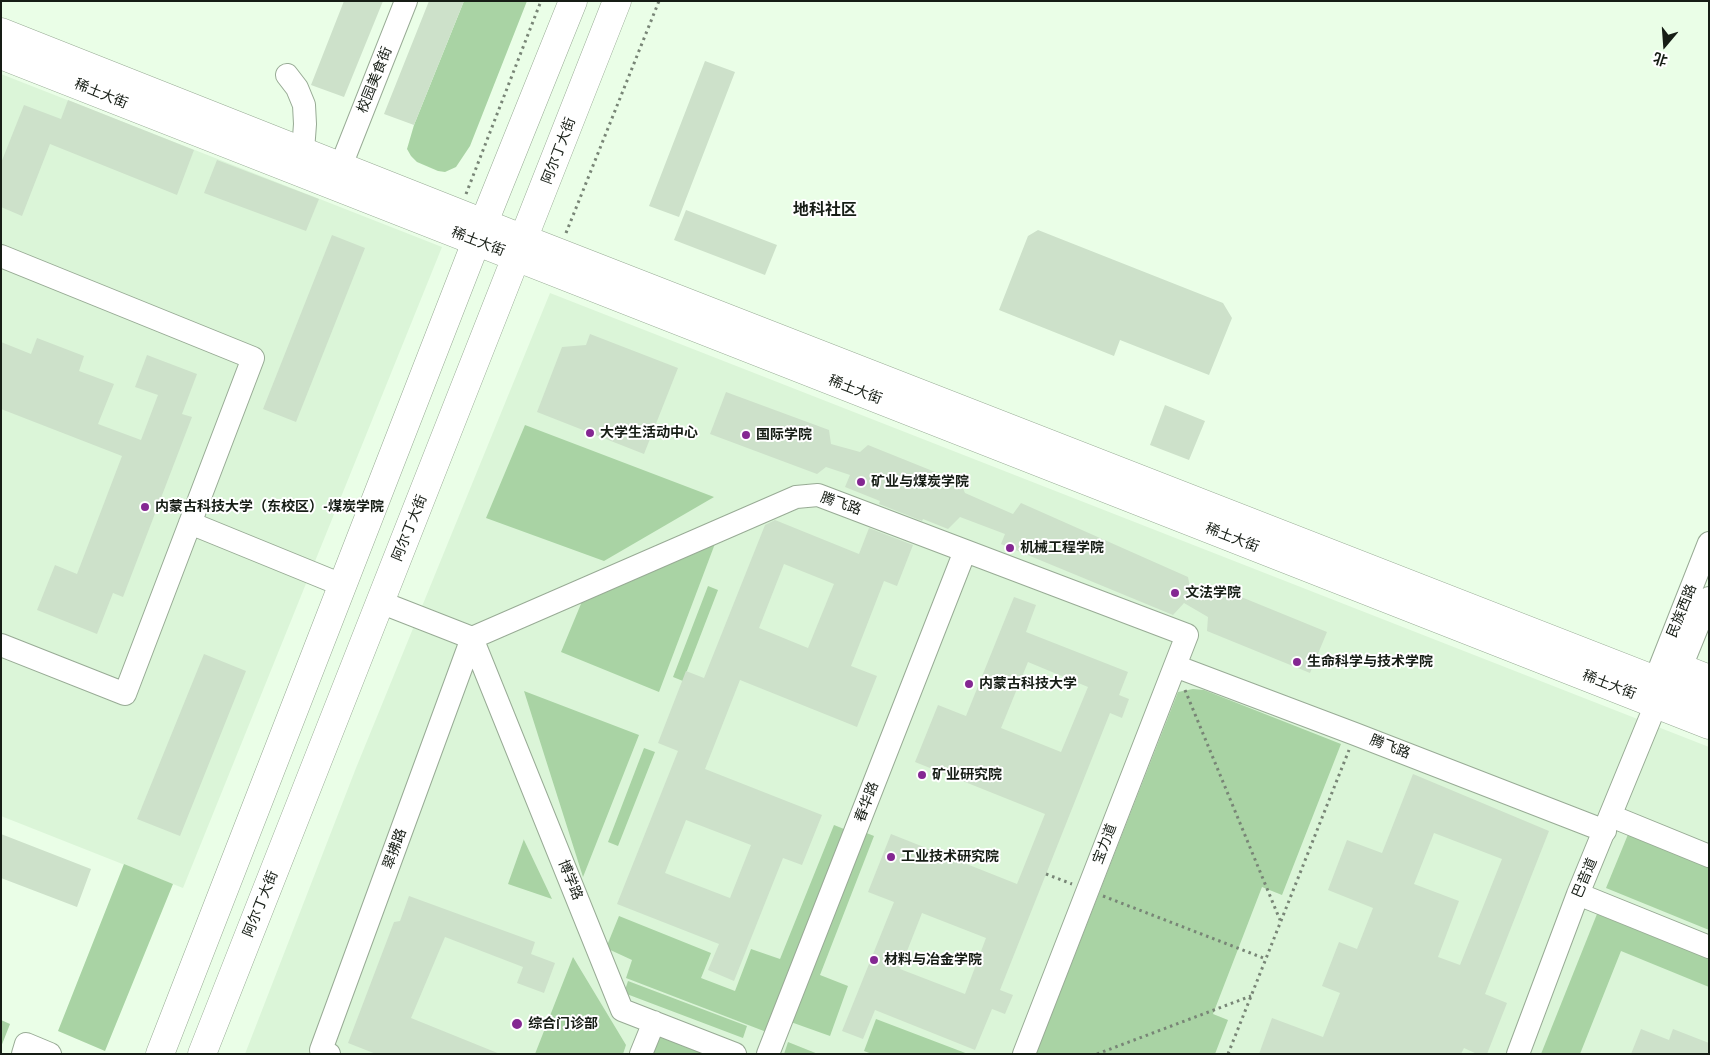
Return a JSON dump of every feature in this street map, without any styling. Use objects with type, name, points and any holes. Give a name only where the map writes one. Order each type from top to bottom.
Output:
[{"type":"main road","points":[[160,1054],[480,233],[573,1]]},
{"type":"main road","name":"阿尔丁大街","points":[[202,1054],[617,1]]},
{"type":"main road","name":"稀土大街","points":[[1,32],[458,213],[480,233]]},
{"type":"main road","name":"稀土大街","points":[[1,55],[521,248],[1709,701]]},
{"type":"main road","name":"稀土大街","points":[[521,248],[558,252],[1666,685],[1709,724]]},
{"type":"main road","points":[[1666,685],[1709,679]]},
{"type":"street","name":"校园美食街","points":[[344,158],[406,1]]},
{"type":"street","points":[[287,75],[297,88],[304,105],[303,151]]},
{"type":"street","points":[[1,256],[254,358],[125,694],[1,645]]},
{"type":"street","name":"腾飞路","points":[[472,638],[796,497],[818,495],[1187,635]]},
{"type":"street","points":[[190,523],[342,585]]},
{"type":"street","name":"民族西路","points":[[1666,685],[1709,543]]},
{"type":"street","name":"春华路","points":[[768,1054],[965,551]]},
{"type":"street","name":"民族西路","points":[[1666,685],[1709,598]]},
{"type":"street","points":[[380,602],[472,638]]},
{"type":"street","name":"宝力道","points":[[1024,1054],[1187,635]]},
{"type":"street","name":"博学路","points":[[472,638],[622,1010],[735,1054]]},
{"type":"street","name":"翠拂路","points":[[329,1054],[321,1050],[472,638]]},
{"type":"street","name":"腾飞路","points":[[1175,666],[1356,734],[1608,824],[1709,856]]},
{"type":"street","name":"巴音道","points":[[1518,1054],[1578,894],[1666,685]]},
{"type":"street","points":[[1578,894],[1709,947]]},
{"type":"street","points":[[641,1054],[654,1022]]},
{"type":"street","points":[[22,1054],[26,1044],[50,1054]]},
{"type":"path","points":[[458,213],[541,1]]},
{"type":"path","points":[[558,252],[659,1]]},
{"type":"path","points":[[1175,666],[1281,920]]},
{"type":"path","points":[[1228,1054],[1356,734]]},
{"type":"path","points":[[1046,874],[1266,959]]},
{"type":"path","points":[[1097,1054],[1251,995]]},
{"type":"shaded area","points":[[1,74],[442,247],[183,888],[1,816]]},
{"type":"shaded area","name":"内蒙古科技大学","points":[[550,293],[1709,747],[1709,1054],[245,1054],[356,768]]},
{"type":"green space","points":[[464,1],[527,1],[470,146],[456,167],[445,172],[417,162],[407,149],[414,125]]},
{"type":"green space","points":[[525,425],[714,497],[604,561],[486,518]]},
{"type":"green space","points":[[716,541],[659,692],[561,652],[583,599]]},
{"type":"green space","points":[[708,586],[718,590],[683,681],[673,677]]},
{"type":"green space","points":[[1193,689],[1204,690],[1341,744],[1282,895],[1262,887],[1213,1014],[1228,1020],[1215,1054],[1036,1054],[1178,692]]},
{"type":"green space","points":[[524,691],[639,735],[583,877]]},
{"type":"green space","points":[[644,748],[655,752],[618,846],[608,842]]},
{"type":"green space","points":[[834,825],[849,831],[769,1033],[626,978],[632,960],[606,948],[619,916],[711,953],[701,978],[735,991],[751,949],[780,959]]},
{"type":"green space","points":[[859,830],[874,836],[820,975],[848,986],[830,1036],[788,1021]]},
{"type":"green space","points":[[1629,832],[1709,865],[1709,930],[1606,888]]},
{"type":"green space","points":[[524,840],[552,899],[508,884]]},
{"type":"green space","points":[[124,864],[173,884],[105,1051],[58,1031]]},
{"type":"green space","points":[[1597,914],[1709,959],[1709,987],[1621,951],[1580,1054],[1541,1054]]},
{"type":"green space","points":[[573,957],[626,1045],[623,1054],[535,1054]]},
{"type":"green space","points":[[628,981],[747,1026],[743,1038],[624,993]]},
{"type":"green space","points":[[876,1019],[968,1054],[872,1054],[864,1051]]},
{"type":"green space","points":[[1,1020],[10,1024],[1,1047]]},
{"type":"green space","points":[[659,1028],[724,1054],[649,1054]]},
{"type":"green space","points":[[788,1042],[818,1054],[784,1054]]},
{"type":"building","points":[[344,1],[383,1],[344,97],[311,85]]},
{"type":"building","points":[[429,1],[464,1],[414,125],[384,114]]},
{"type":"building","points":[[705,61],[735,72],[679,217],[649,206]]},
{"type":"building","points":[[68,100],[194,150],[177,195],[50,144],[22,216],[1,207],[1,163],[24,105],[61,119]]},
{"type":"building","points":[[217,160],[319,199],[306,231],[204,193]]},
{"type":"building","points":[[686,210],[777,245],[765,275],[674,240]]},
{"type":"building","points":[[1038,230],[1223,303],[1232,318],[1209,375],[1120,340],[1114,356],[999,310],[1028,236]]},
{"type":"building","points":[[332,235],[365,248],[296,422],[263,409]]},
{"type":"building","points":[[590,334],[678,368],[644,454],[537,412],[562,347],[586,345]]},
{"type":"building","points":[[37,338],[84,356],[79,371],[114,384],[98,424],[141,440],[158,395],[135,387],[147,355],[197,374],[182,414],[192,417],[123,597],[113,593],[97,634],[37,610],[55,565],[77,574],[122,456],[1,409],[1,342],[31,354]]},
{"type":"building","points":[[726,392],[829,430],[831,444],[860,452],[868,445],[960,482],[965,493],[1013,514],[1021,503],[1188,577],[1190,588],[1216,598],[1229,592],[1327,632],[1310,673],[1207,631],[1208,617],[1184,603],[1173,615],[1001,544],[1005,534],[960,517],[948,529],[923,519],[922,521],[879,504],[880,501],[845,487],[850,475],[826,467],[817,474],[710,434]]},
{"type":"building","points":[[1165,405],[1205,421],[1189,460],[1150,445]]},
{"type":"building","points":[[775,520],[859,554],[869,528],[913,545],[897,586],[884,581],[851,666],[877,676],[857,727],[740,680],[705,769],[822,815],[802,865],[783,858],[734,981],[708,970],[719,944],[617,904],[678,751],[658,743],[686,671],[704,678],[765,525]],"holes":[[[784,564],[834,584],[808,648],[759,628]],[[686,820],[751,845],[730,898],[665,873]]]},
{"type":"building","points":[[1014,597],[1036,605],[1026,632],[1128,672],[1119,695],[1129,699],[1122,718],[1110,713],[1000,990],[1013,995],[1005,1014],[992,1009],[975,1050],[875,1010],[863,1039],[842,1031],[894,902],[868,892],[891,834],[1017,884],[1045,814],[915,762],[938,705],[966,716]],"holes":[[[1028,662],[1088,687],[1061,752],[1001,728]],[[922,913],[986,938],[965,994],[900,969]]]},
{"type":"building","points":[[204,654],[246,671],[180,836],[137,819]]},
{"type":"building","points":[[1413,774],[1549,831],[1485,994],[1507,1003],[1487,1054],[1477,1054],[1464,1048],[1461,1054],[1259,1054],[1272,1018],[1323,1037],[1340,993],[1322,986],[1339,942],[1357,949],[1373,908],[1328,890],[1347,840],[1382,853]],"holes":[[[1434,833],[1502,859],[1460,965],[1438,957],[1459,901],[1414,884]]]},
{"type":"building","points":[[1,834],[91,869],[77,907],[1,878]]},
{"type":"building","points":[[409,896],[535,942],[531,954],[555,963],[544,993],[517,983],[523,967],[445,937],[411,1018],[500,1054],[376,1054],[348,1043],[394,922],[400,921]]},
{"type":"building","points":[[1641,1029],[1669,1040],[1673,1029],[1709,1043],[1709,1054],[1631,1054]]},
{"type":"place","name":"大学生活动中心","points":[[590,433]]},
{"type":"place","name":"国际学院","points":[[746,435]]},
{"type":"place","name":"矿业与煤炭学院","points":[[861,482]]},
{"type":"place","name":"内蒙古科技大学（东校区）-煤炭学院","points":[[145,507]]},
{"type":"place","name":"机械工程学院","points":[[1010,548]]},
{"type":"place","name":"文法学院","points":[[1175,593]]},
{"type":"place","name":"生命科学与技术学院","points":[[1297,662]]},
{"type":"place","name":"内蒙古科技大学","points":[[969,684]]},
{"type":"place","name":"矿业研究院","points":[[922,775]]},
{"type":"place","name":"工业技术研究院","points":[[891,857]]},
{"type":"place","name":"材料与冶金学院","points":[[874,960]]},
{"type":"place","name":"综合门诊部","points":[[517,1024]]},
{"type":"district","name":"地科社区","points":[[825,210]]}]
